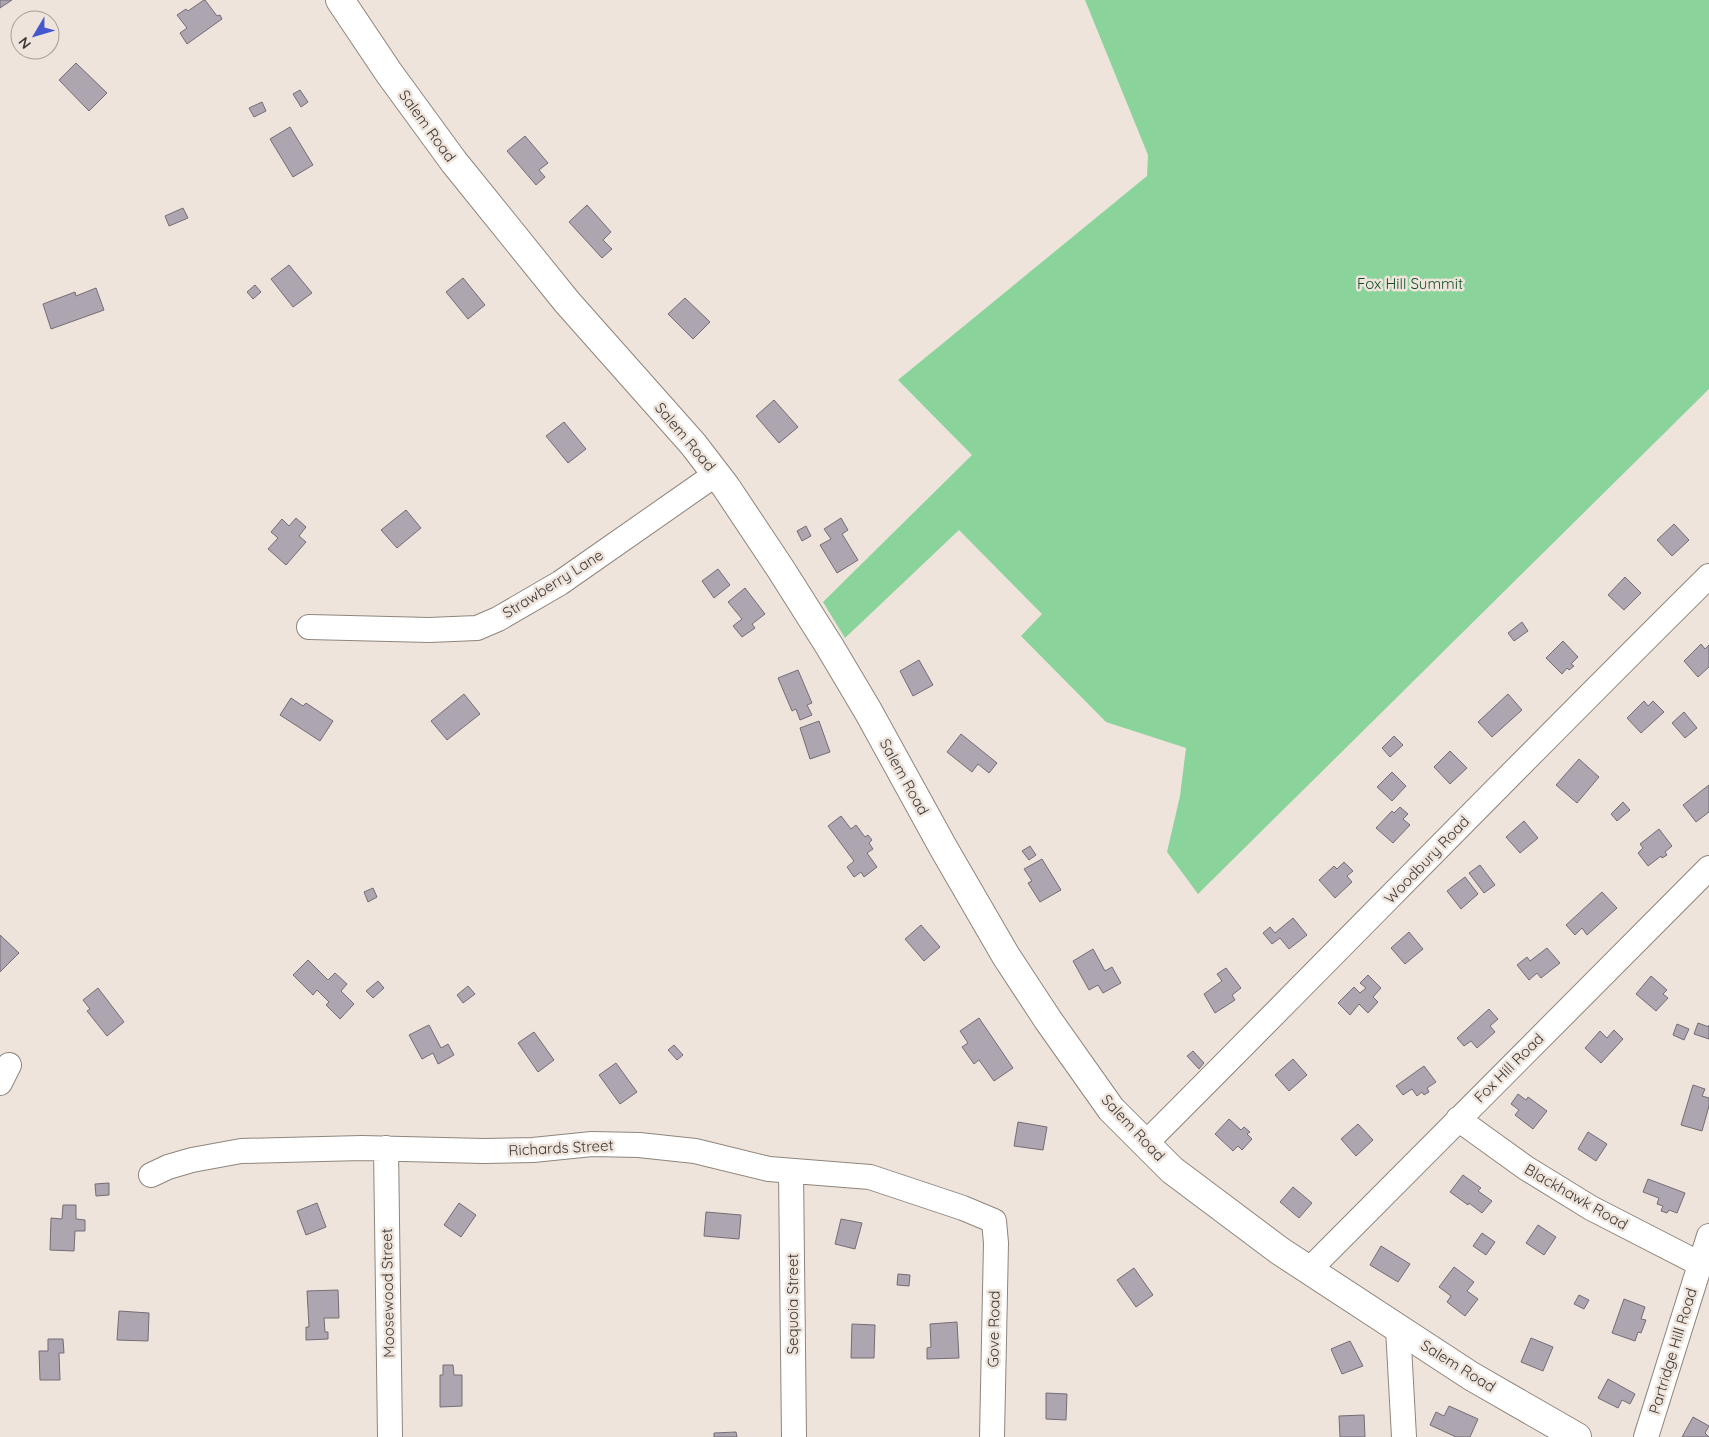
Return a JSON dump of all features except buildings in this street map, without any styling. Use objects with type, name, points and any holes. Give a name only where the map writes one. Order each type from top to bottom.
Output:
[{"type":"main road","name":"Salem Road","points":[[340,0],[394,81],[507,229],[567,302],[693,444],[716,474],[780,568],[830,647],[1006,956],[1048,1020],[1111,1109],[1172,1170],[1280,1251],[1472,1376],[1577,1437]]},
{"type":"street","name":"Strawberry Lane","points":[[309,627],[429,630],[477,628],[560,583],[716,474]]},
{"type":"street","name":"Woodbury Road","points":[[1145,1144],[1323,966],[1555,728],[1706,586]]},
{"type":"street","name":"Fox Hill Road","points":[[1309,1270],[1709,868]]},
{"type":"street","name":"Blackhawk Road","points":[[1458,1119],[1526,1168],[1591,1208],[1700,1264]]},
{"type":"street","name":"Richards Street","points":[[151,1175],[168,1167],[192,1160],[241,1151],[386,1148],[484,1151],[533,1150],[592,1144],[639,1145],[695,1151],[769,1169],[870,1177],[963,1208],[994,1221]]},
{"type":"street","name":"Moosewood Street","points":[[386,1148],[390,1437]]},
{"type":"street","name":"Sequoia Street","points":[[791,1171],[794,1437]]},
{"type":"street","name":"Gove Road","points":[[992,1437],[996,1243],[994,1221]]},
{"type":"street","name":"Partridge Hill Road","points":[[1646,1437],[1709,1236]]},
{"type":"street","points":[[1398,1328],[1404,1437]]},
{"type":"green space","name":"Fox Hill Summit","points":[[1085,0],[1709,0],[1709,389],[1198,894],[1167,852],[1180,796],[1186,748],[1106,722],[1021,636],[1042,614],[959,530],[845,638],[823,602],[972,455],[898,380],[1147,176],[1148,155]]}]
